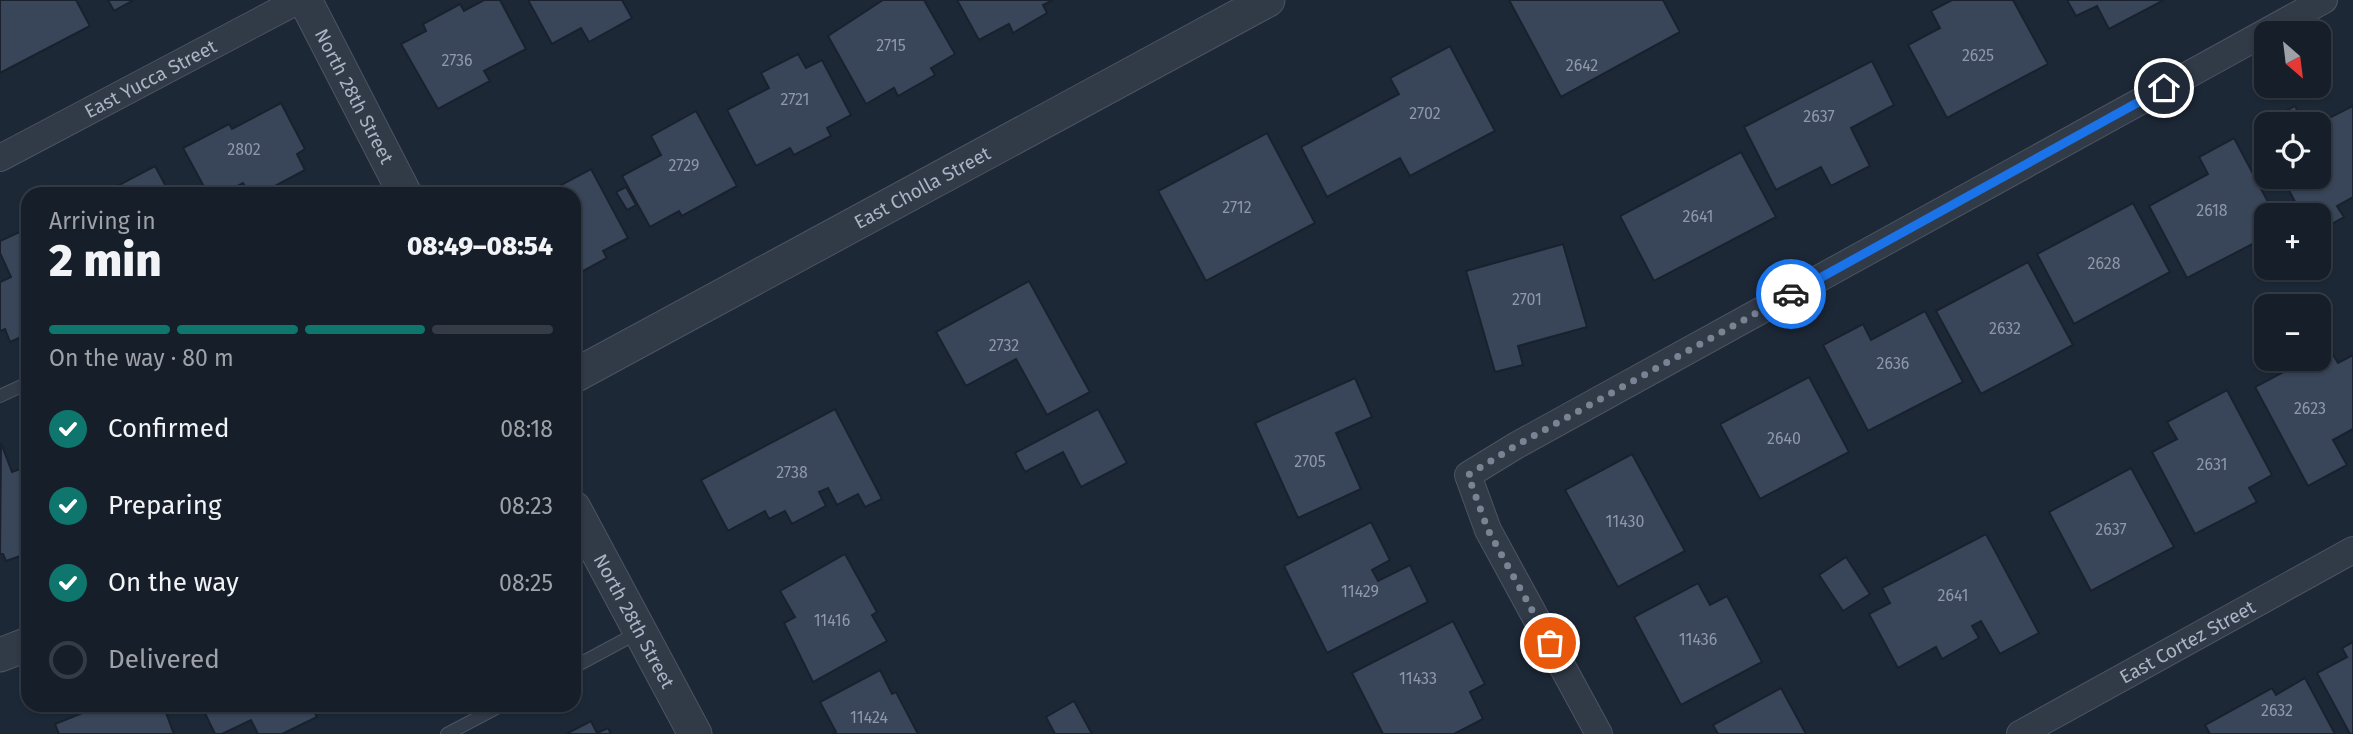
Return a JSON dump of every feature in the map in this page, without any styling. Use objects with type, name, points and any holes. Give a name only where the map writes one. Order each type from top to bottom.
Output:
[{"type":"street","name":"East Yucca Street","points":[[0,158],[299,0]]},
{"type":"street","name":"North 28th Street","points":[[305,0],[401,187]]},
{"type":"street","name":"East Cholla Street","points":[[581,372],[1268,0]]},
{"type":"street","points":[[1599,734],[1488,530],[1468,475],[1517,445],[2324,0]]},
{"type":"street","name":"North 28th Street","points":[[581,521],[695,734]]},
{"type":"street","name":"East Cortez Street","points":[[2020,734],[2353,550]]},
{"type":"street","points":[[0,654],[21,646]]},
{"type":"lane","points":[[0,396],[21,386]]},
{"type":"lane","points":[[581,663],[640,631]]},
{"type":"lane","points":[[447,734],[489,712]]},
{"type":"building","points":[[0,0],[76,0],[90,26],[0,73]]},
{"type":"building","points":[[108,0],[134,0],[114,11]]},
{"type":"building","points":[[484,0],[500,0],[526,49],[484,71],[490,81],[438,109],[401,44],[426,31],[423,24],[460,4],[464,11]]},
{"type":"building","points":[[528,0],[622,0],[632,18],[589,42],[581,28],[552,44]]},
{"type":"building","points":[[883,0],[924,0],[955,54],[931,68],[935,75],[898,96],[894,88],[866,104],[828,36]]},
{"type":"building","points":[[957,0],[1053,0],[1043,5],[1047,13],[1013,33],[1009,24],[979,40]]},
{"type":"building","points":[[1509,0],[1663,0],[1680,32],[1561,97]]},
{"type":"building","points":[[1952,0],[2013,0],[2048,64],[1947,118],[1908,45],[1940,28],[1931,11]]},
{"type":"building","points":[[2067,0],[2164,0],[2109,29],[2097,6],[2076,16]]},
{"type":"building","points":[[1450,46],[1495,131],[1410,176],[1400,158],[1327,197],[1301,147],[1399,94],[1390,78]]},
{"type":"building","points":[[798,54],[806,68],[822,60],[851,115],[827,128],[831,136],[794,155],[790,148],[756,166],[727,110],[769,88],[761,73]]},
{"type":"building","points":[[1872,61],[1894,105],[1851,128],[1870,166],[1831,186],[1821,167],[1776,190],[1744,127]]},
{"type":"building","points":[[281,103],[305,149],[297,154],[305,170],[273,187],[245,187],[243,183],[235,187],[204,187],[183,148],[229,124],[232,129]]},
{"type":"building","points":[[2295,106],[2298,112],[2283,112]]},
{"type":"building","points":[[2353,106],[2353,197],[2337,206],[2344,217],[2331,224],[2331,203],[2296,203],[2288,189],[2331,189],[2331,117]]},
{"type":"building","points":[[696,111],[737,186],[682,216],[679,211],[650,227],[622,176],[661,155],[651,136]]},
{"type":"building","points":[[1267,133],[1315,223],[1206,281],[1158,191]]},
{"type":"building","points":[[2234,138],[2254,176],[2254,189],[2261,189],[2269,203],[2254,203],[2254,243],[2187,278],[2149,206],[2208,174],[2199,157]]},
{"type":"building","points":[[1741,152],[1776,217],[1654,281],[1620,216]]},
{"type":"building","points":[[155,166],[166,187],[115,187]]},
{"type":"building","points":[[591,169],[628,238],[603,251],[607,258],[581,272],[581,187],[557,187]]},
{"type":"building","points":[[626,187],[636,205],[627,210],[616,192]]},
{"type":"building","points":[[2133,203],[2170,272],[2074,324],[2037,254]]},
{"type":"building","points":[[21,231],[21,337],[10,342],[5,329],[0,331],[0,282],[11,277],[0,253],[0,241]]},
{"type":"building","points":[[1563,244],[1587,327],[1518,346],[1523,365],[1495,372],[1466,271]]},
{"type":"building","points":[[2028,262],[2073,345],[1981,394],[1936,311]]},
{"type":"building","points":[[1029,281],[1090,392],[1047,415],[1016,359],[966,386],[936,332]]},
{"type":"building","points":[[1925,311],[1963,382],[1868,431],[1823,345],[1863,324],[1871,340]]},
{"type":"building","points":[[2331,351],[2338,363],[2353,355],[2353,429],[2333,440],[2347,465],[2308,486],[2255,387],[2285,371],[2331,371]]},
{"type":"building","points":[[1809,377],[1849,452],[1760,499],[1720,424]]},
{"type":"building","points":[[1355,378],[1372,417],[1336,433],[1361,489],[1298,518],[1255,423]]},
{"type":"building","points":[[2227,390],[2272,475],[2249,488],[2257,502],[2195,534],[2152,452],[2177,439],[2167,422]]},
{"type":"building","points":[[835,409],[882,499],[865,507],[858,494],[837,505],[828,488],[819,492],[826,506],[792,524],[785,511],[769,519],[765,511],[728,531],[701,480]]},
{"type":"building","points":[[1098,409],[1127,463],[1081,487],[1063,452],[1025,472],[1015,453]]},
{"type":"building","points":[[1,443],[12,472],[21,469],[21,556],[6,561],[3,554],[0,554]]},
{"type":"building","points":[[1632,454],[1685,551],[1618,587],[1565,490]]},
{"type":"building","points":[[2131,468],[2174,547],[2091,591],[2049,512]]},
{"type":"building","points":[[1371,522],[1390,560],[1372,570],[1378,581],[1410,565],[1428,602],[1327,653],[1284,566]]},
{"type":"building","points":[[1986,534],[2039,633],[2000,654],[1981,621],[1972,626],[1979,638],[1942,659],[1936,647],[1898,668],[1869,614],[1890,603],[1882,588]]},
{"type":"building","points":[[845,554],[877,612],[872,615],[887,641],[813,682],[784,623],[795,617],[780,591]]},
{"type":"building","points":[[1846,557],[1870,594],[1843,611],[1819,575]]},
{"type":"building","points":[[1698,583],[1710,605],[1727,596],[1762,662],[1681,705],[1634,617]]},
{"type":"building","points":[[1453,621],[1485,684],[1470,692],[1483,719],[1454,734],[1383,734],[1352,673]]},
{"type":"building","points":[[2353,642],[2353,734],[2350,734],[2317,673],[2347,657],[2342,648]]},
{"type":"building","points":[[880,670],[892,694],[896,692],[918,734],[833,734],[836,732],[820,702]]},
{"type":"building","points":[[2305,678],[2335,734],[2210,734],[2205,725],[2272,688],[2276,695]]},
{"type":"building","points":[[1781,688],[1806,734],[1718,734],[1713,725]]},
{"type":"building","points":[[1074,701],[1092,734],[1055,734],[1046,717]]},
{"type":"building","points":[[85,712],[166,712],[174,734],[59,734],[55,724]]},
{"type":"building","points":[[204,712],[314,712],[317,717],[282,734],[258,734],[251,720],[222,734],[215,734]]},
{"type":"building","points":[[591,721],[597,733],[608,728],[611,734],[566,734]]},
{"type":"way so far","points":[[1550,643],[1488,530],[1468,475],[1517,445],[1791,294]]},
{"type":"route","points":[[1791,294],[2164,88]]}]
